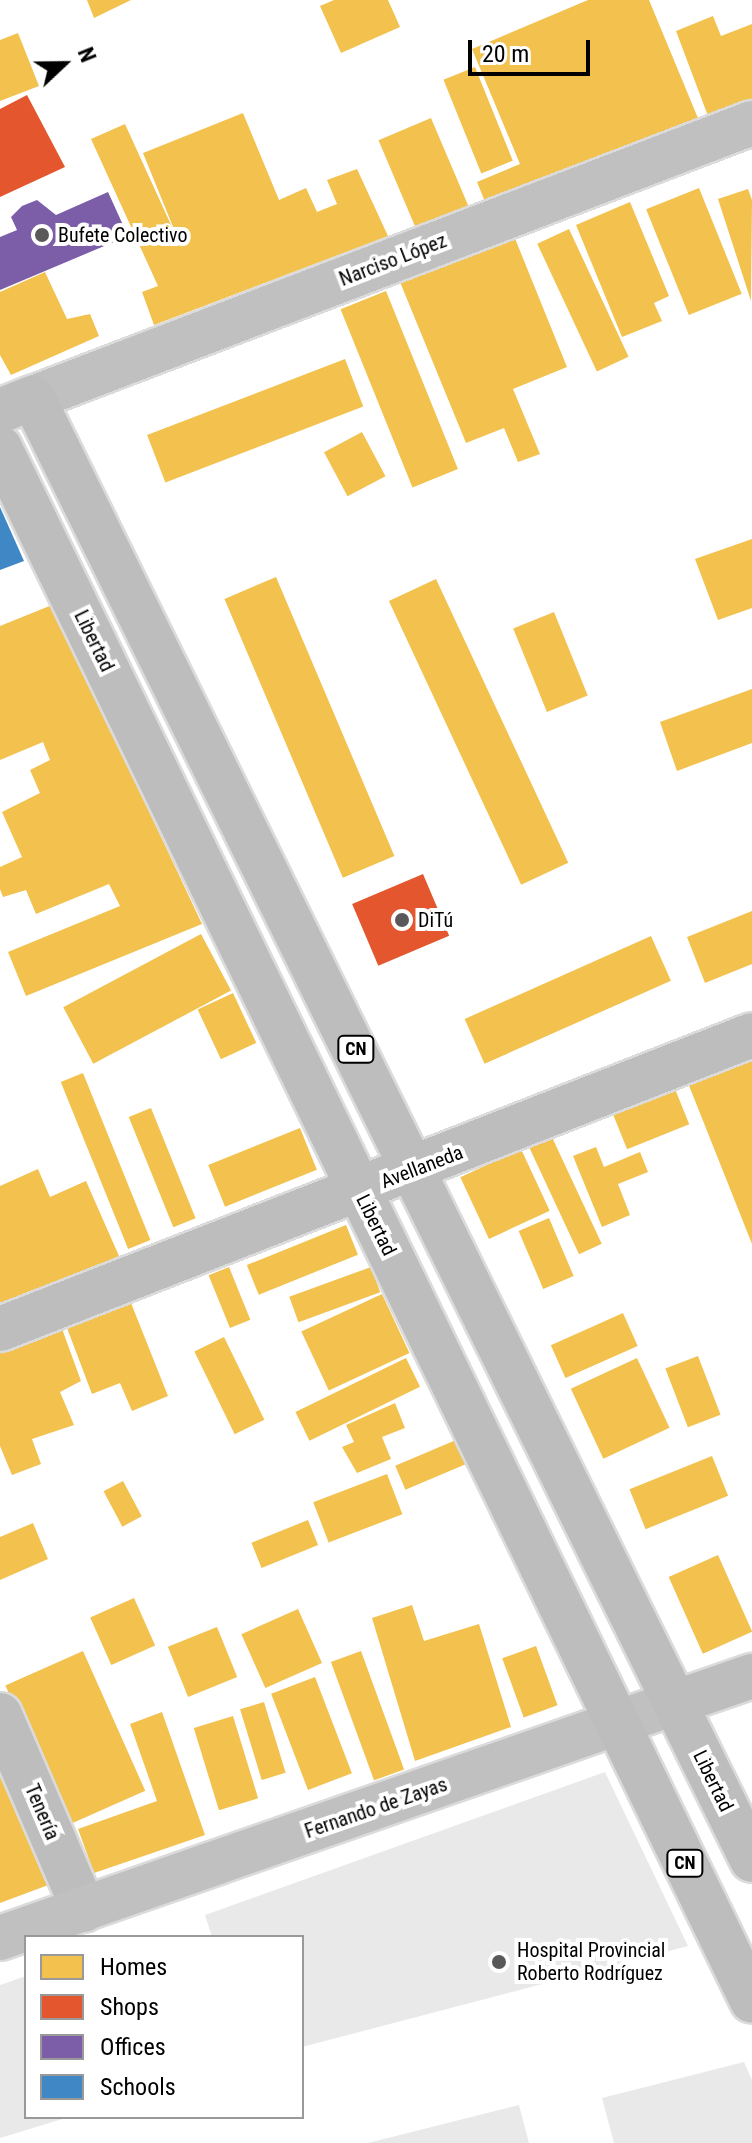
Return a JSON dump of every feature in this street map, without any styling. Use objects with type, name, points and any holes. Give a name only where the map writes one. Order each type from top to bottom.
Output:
[{"type":"main road","name":"Narciso López","points":[[16,404],[752,123]]},
{"type":"main road","name":"Libertad","points":[[16,404],[415,1170],[752,1860]]},
{"type":"main road","name":"Libertad","points":[[0,448],[752,2001]]},
{"type":"main road","name":"Avellaneda","points":[[0,1329],[415,1170],[752,1035]]},
{"type":"main road","name":"Fernando de Zayas","points":[[0,1938],[752,1676]]},
{"type":"main road","name":"Tenería","points":[[0,1715],[84,1910]]},
{"type":"shaded area","points":[[605,1772],[688,1946],[304,2046],[304,1935],[211,1935],[205,1915]]},
{"type":"shaded area","points":[[24,1977],[24,2119],[62,2119],[0,2138],[0,1985]]},
{"type":"shaded area","points":[[744,2062],[752,2080],[752,2143],[614,2143],[602,2098]]},
{"type":"shaded area","points":[[519,2105],[529,2143],[368,2143]]},
{"type":"building: Homes","points":[[87,0],[131,0],[94,18]]},
{"type":"building: Homes","points":[[334,0],[388,0],[400,27],[341,53],[320,6]]},
{"type":"building: Homes","points":[[588,0],[649,0],[700,123],[488,209],[477,182],[520,164],[472,49]]},
{"type":"building: Homes","points":[[713,16],[721,36],[752,24],[752,108],[711,124],[676,31]]},
{"type":"building: Homes","points":[[18,33],[39,86],[0,101],[0,40]]},
{"type":"building: Homes","points":[[475,67],[513,161],[481,173],[443,80]]},
{"type":"building: Homes","points":[[243,113],[279,200],[306,188],[317,212],[337,204],[327,180],[357,169],[388,236],[154,325],[142,292],[158,286],[91,139],[125,124],[182,249],[143,153]]},
{"type":"building: Homes","points":[[431,118],[469,206],[416,229],[379,140]]},
{"type":"building: Homes","points":[[699,188],[742,294],[689,315],[646,209]]},
{"type":"building: Homes","points":[[748,189],[752,200],[751,301],[718,199]]},
{"type":"building: Homes","points":[[630,202],[669,296],[654,303],[662,321],[622,337],[576,225]]},
{"type":"building: Homes","points":[[569,229],[629,357],[597,372],[537,244]]},
{"type":"building: Homes","points":[[514,236],[567,367],[513,389],[540,454],[518,462],[504,428],[466,443],[400,282]]},
{"type":"building: Homes","points":[[45,272],[67,319],[90,314],[99,336],[11,375],[0,355],[0,292]]},
{"type":"building: Homes","points":[[386,291],[458,469],[412,487],[341,309]]},
{"type":"building: Homes","points":[[345,359],[363,407],[165,483],[147,435]]},
{"type":"building: Homes","points":[[362,432],[385,476],[348,496],[324,452]]},
{"type":"building: Homes","points":[[752,539],[752,608],[718,620],[695,559]]},
{"type":"building: Homes","points":[[276,577],[394,856],[343,878],[224,599]]},
{"type":"building: Homes","points":[[436,579],[568,863],[521,885],[389,601]]},
{"type":"building: Homes","points":[[52,605],[202,924],[26,996],[8,952],[120,906],[109,884],[36,914],[26,890],[3,897],[0,889],[0,867],[22,857],[2,812],[40,793],[30,770],[50,760],[43,742],[0,760],[0,626]]},
{"type":"building: Homes","points":[[554,612],[588,695],[547,712],[513,628]]},
{"type":"building: Homes","points":[[752,689],[752,743],[677,771],[660,722]]},
{"type":"building: Homes","points":[[752,911],[752,964],[705,983],[687,937]]},
{"type":"building: Homes","points":[[201,934],[231,991],[93,1064],[63,1007]]},
{"type":"building: Homes","points":[[651,936],[671,981],[485,1064],[465,1019]]},
{"type":"building: Homes","points":[[233,993],[256,1043],[221,1059],[198,1009]]},
{"type":"building: Homes","points":[[752,1052],[752,1244],[686,1078]]},
{"type":"building: Homes","points":[[83,1073],[150,1240],[128,1249],[61,1082]]},
{"type":"building: Homes","points":[[675,1089],[689,1124],[627,1149],[613,1114]]},
{"type":"building: Homes","points":[[151,1108],[196,1218],[173,1227],[129,1117]]},
{"type":"building: Homes","points":[[300,1128],[317,1170],[225,1207],[208,1165]]},
{"type":"building: Homes","points":[[551,1135],[602,1244],[579,1254],[528,1146]]},
{"type":"building: Homes","points":[[596,1147],[604,1167],[640,1152],[648,1172],[618,1184],[630,1215],[602,1227],[573,1156]]},
{"type":"building: Homes","points":[[521,1149],[550,1211],[489,1239],[460,1177]]},
{"type":"building: Homes","points":[[38,1169],[50,1197],[86,1181],[119,1256],[0,1308],[0,1186]]},
{"type":"building: Homes","points":[[549,1218],[574,1276],[543,1289],[519,1231]]},
{"type":"building: Homes","points":[[346,1225],[358,1255],[259,1295],[247,1265]]},
{"type":"building: Homes","points":[[229,1267],[250,1320],[230,1328],[209,1275]]},
{"type":"building: Homes","points":[[371,1267],[380,1292],[298,1322],[289,1297]]},
{"type":"building: Homes","points":[[382,1294],[409,1353],[329,1391],[301,1332]]},
{"type":"building: Homes","points":[[131,1303],[168,1396],[132,1411],[120,1383],[92,1394],[67,1328]]},
{"type":"building: Homes","points":[[623,1313],[638,1346],[565,1378],[551,1345]]},
{"type":"building: Homes","points":[[61,1326],[81,1381],[60,1392],[74,1425],[32,1439],[41,1464],[12,1475],[0,1446],[0,1351]]},
{"type":"building: Homes","points":[[224,1337],[264,1420],[235,1434],[194,1351]]},
{"type":"building: Homes","points":[[698,1356],[721,1415],[688,1427],[665,1369]]},
{"type":"building: Homes","points":[[406,1358],[420,1387],[309,1441],[295,1412]]},
{"type":"building: Homes","points":[[637,1358],[670,1428],[603,1459],[571,1389]]},
{"type":"building: Homes","points":[[395,1403],[405,1428],[382,1437],[391,1459],[357,1473],[342,1447],[354,1442],[346,1425]]},
{"type":"building: Homes","points":[[456,1440],[466,1464],[405,1490],[395,1466]]},
{"type":"building: Homes","points":[[712,1456],[728,1496],[646,1529],[629,1489]]},
{"type":"building: Homes","points":[[387,1474],[402,1514],[329,1542],[313,1502]]},
{"type":"building: Homes","points":[[123,1481],[142,1516],[122,1527],[104,1491]]},
{"type":"building: Homes","points":[[308,1520],[318,1545],[262,1568],[251,1543]]},
{"type":"building: Homes","points":[[33,1523],[48,1559],[0,1580],[0,1537]]},
{"type":"building: Homes","points":[[718,1555],[752,1632],[703,1654],[669,1577]]},
{"type":"building: Homes","points":[[134,1598],[155,1646],[111,1665],[90,1618]]},
{"type":"building: Homes","points":[[412,1605],[424,1641],[479,1624],[511,1727],[415,1761],[372,1618]]},
{"type":"building: Homes","points":[[298,1609],[322,1663],[265,1688],[241,1634]]},
{"type":"building: Homes","points":[[217,1627],[237,1677],[188,1697],[168,1647]]},
{"type":"building: Homes","points":[[536,1646],[558,1705],[524,1718],[502,1658]]},
{"type":"building: Homes","points":[[83,1651],[145,1791],[68,1825],[5,1686]]},
{"type":"building: Homes","points":[[361,1651],[404,1769],[374,1780],[331,1662]]},
{"type":"building: Homes","points":[[315,1677],[352,1773],[308,1790],[271,1694]]},
{"type":"building: Homes","points":[[264,1702],[286,1773],[262,1780],[240,1709]]},
{"type":"building: Homes","points":[[162,1712],[205,1835],[94,1873],[78,1829],[157,1801],[130,1724]]},
{"type":"building: Homes","points":[[233,1716],[258,1798],[219,1810],[194,1728]]},
{"type":"building: Homes","points":[[0,1752],[51,1884],[0,1903]]},
{"type":"building: Shops","points":[[27,95],[65,167],[0,197],[0,109]]},
{"type":"building: Shops","points":[[423,874],[449,936],[378,966],[352,904]]},
{"type":"building: Offices","points":[[108,192],[128,236],[0,290],[0,237],[17,230],[11,217],[22,206],[37,200],[56,215]]},
{"type":"building: Schools","points":[[0,507],[24,561],[0,570]]},
{"type":"place","name":"Bufete Colectivo","points":[[42,235]]},
{"type":"place","name":"DiTú","points":[[402,920]]},
{"type":"place","name":"Hospital Provincial Roberto Rodríguez","points":[[499,1962]]}]
